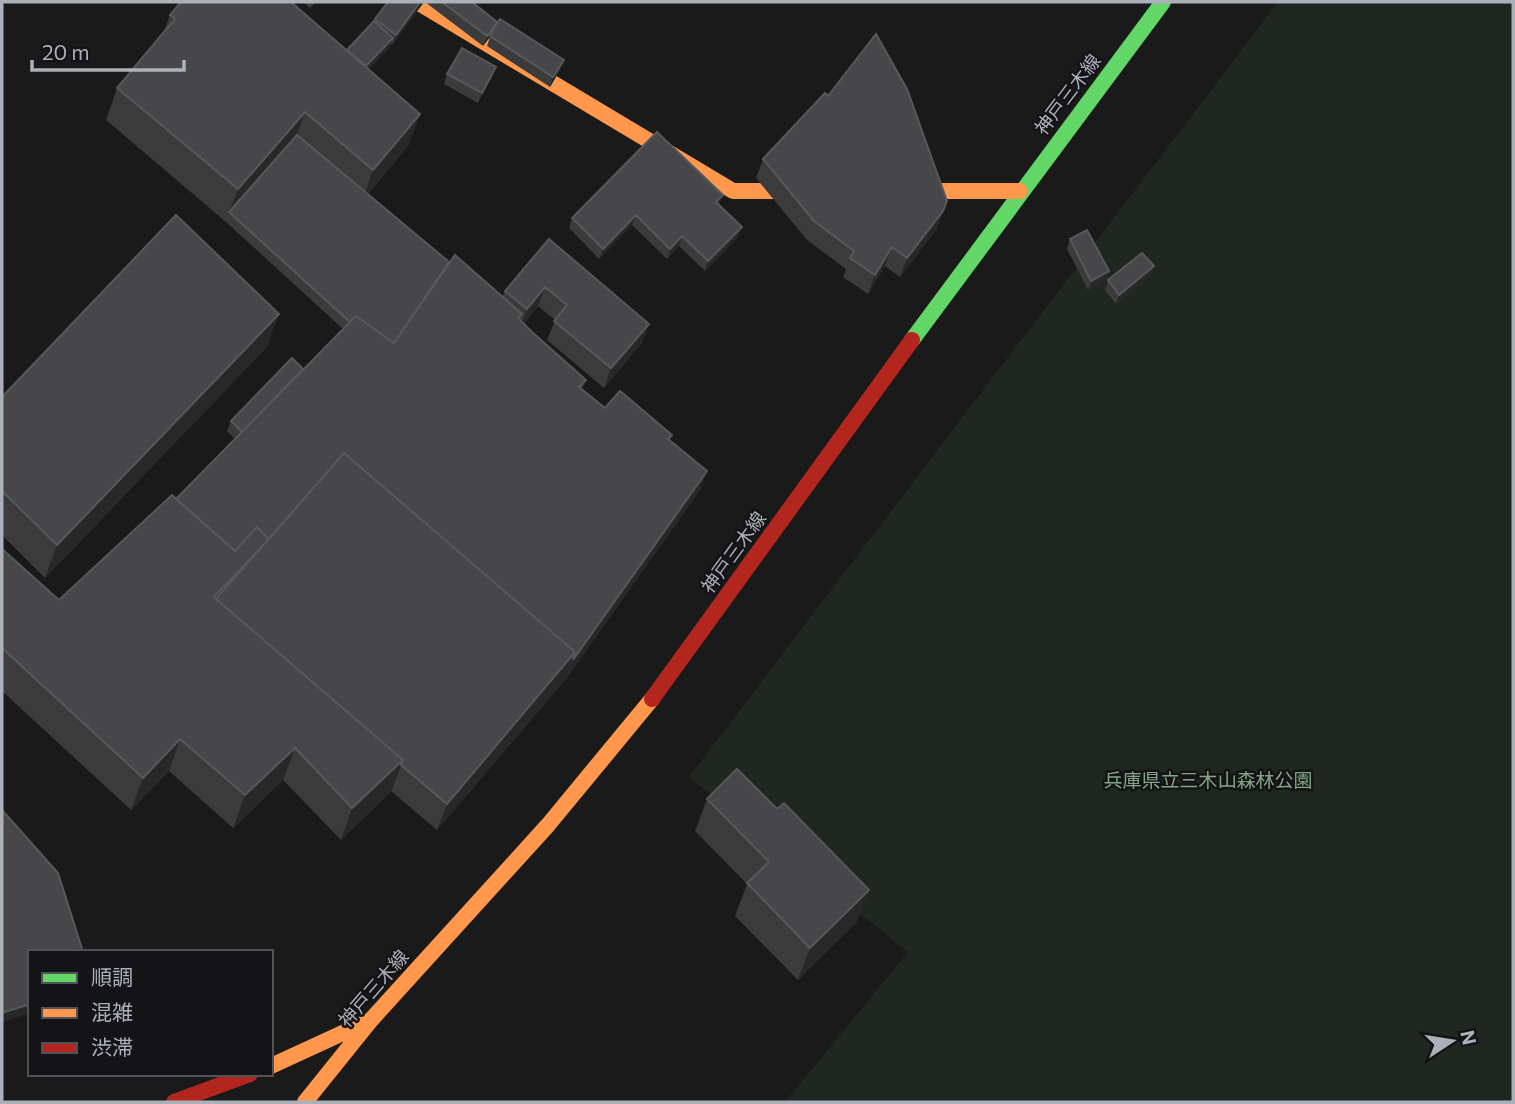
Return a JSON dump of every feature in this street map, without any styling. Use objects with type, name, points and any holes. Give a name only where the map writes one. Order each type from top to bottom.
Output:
[{"type":"main road","points":[[417,2],[733,191],[828,191]]},
{"type":"main road","name":"神戸三木線","points":[[305,1102],[371,1020],[548,825],[638,718],[1020,191],[1163,2]]},
{"type":"main road","points":[[869,191],[1020,191]]},
{"type":"main road","points":[[273,1065],[371,1020]]},
{"type":"main road","points":[[174,1102],[245,1076]]},
{"type":"green space","name":"兵庫県立三木山森林公園","points":[[1278,2],[1513,2],[1513,1102],[785,1102],[908,952],[689,777]]},
{"type":"building","points":[[181,2],[291,2],[420,114],[373,170],[305,112],[238,189],[117,88],[175,19],[170,15]]},
{"type":"building","points":[[388,2],[420,2],[396,35],[375,19]]},
{"type":"building","points":[[442,2],[472,2],[497,22],[487,36]]},
{"type":"building","points":[[500,19],[564,60],[553,77],[490,36]]},
{"type":"building","points":[[374,21],[393,38],[366,66],[347,50]]},
{"type":"building","points":[[876,34],[907,89],[947,201],[943,211],[907,258],[892,247],[875,275],[850,258],[854,251],[814,221],[763,159],[825,93],[828,96]]},
{"type":"building","points":[[462,48],[496,67],[482,93],[447,74]]},
{"type":"building","points":[[657,132],[723,195],[716,202],[742,227],[708,261],[682,236],[670,249],[636,215],[603,249],[572,218]]},
{"type":"building","points":[[297,135],[449,262],[394,343],[356,316],[350,322],[229,212]]},
{"type":"building","points":[[176,215],[279,314],[57,545],[2,491],[2,397]]},
{"type":"building","points":[[1087,230],[1109,271],[1091,281],[1070,239]]},
{"type":"building","points":[[549,239],[649,324],[611,368],[554,321],[567,305],[545,287],[527,309],[505,291]]},
{"type":"building","points":[[1142,253],[1154,266],[1119,295],[1108,280]]},
{"type":"building","points":[[455,255],[522,314],[518,318],[586,380],[579,387],[605,408],[620,391],[672,435],[668,439],[707,471],[573,660],[575,652],[344,453],[269,539],[257,527],[235,551],[176,499],[356,316],[394,343]]},
{"type":"building","points":[[292,358],[303,369],[242,432],[231,421]]},
{"type":"building","points":[[344,453],[575,652],[447,804],[401,765],[403,760],[216,599]]},
{"type":"building","points":[[172,495],[235,551],[257,527],[269,539],[214,597],[403,760],[352,808],[295,748],[245,795],[180,739],[143,778],[2,648],[2,549],[59,600]]},
{"type":"building","points":[[737,769],[777,809],[784,803],[869,890],[810,948],[747,883],[769,862],[707,799]]},
{"type":"building","points":[[2,810],[58,873],[82,950],[28,950],[28,1005],[2,1013]]},
{"type":"traffic: fast","points":[[912,340],[1163,2]]},
{"type":"traffic: slow","points":[[417,2],[733,191],[817,191]]},
{"type":"traffic: slow","points":[[892,191],[1020,191]]},
{"type":"traffic: slow","points":[[305,1102],[371,1020],[548,825],[652,699]]},
{"type":"traffic: slow","points":[[273,1065],[371,1020]]},
{"type":"traffic: jam","points":[[652,699],[912,340]]},
{"type":"traffic: jam","points":[[174,1102],[245,1076]]}]
